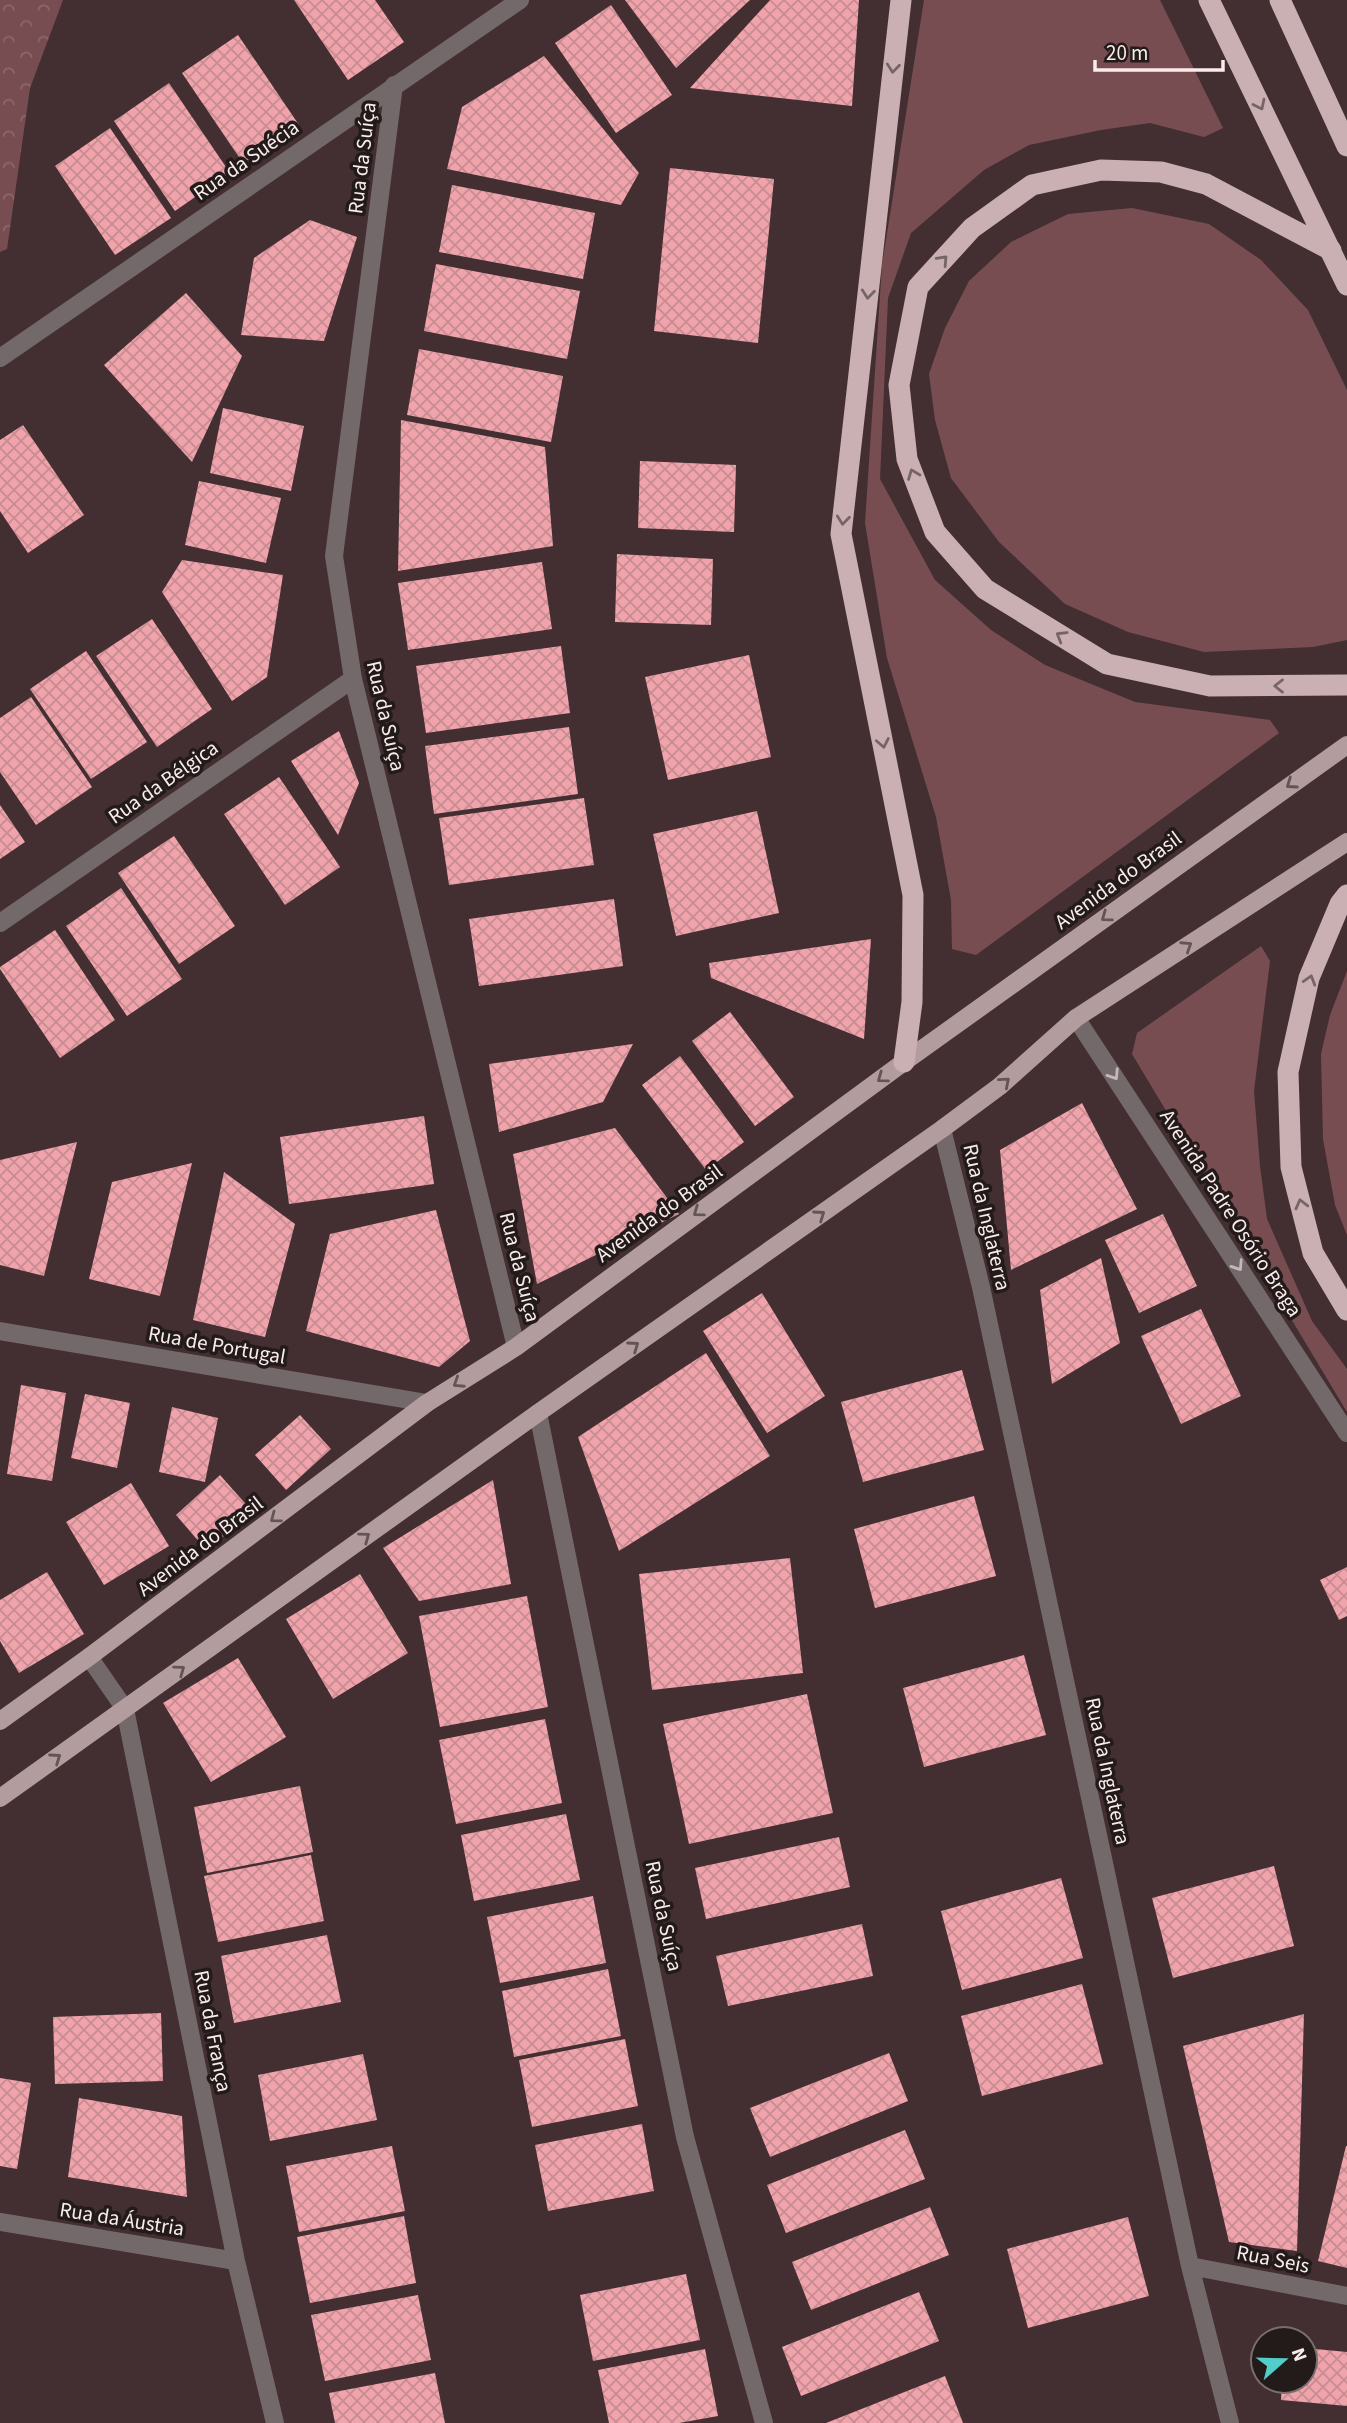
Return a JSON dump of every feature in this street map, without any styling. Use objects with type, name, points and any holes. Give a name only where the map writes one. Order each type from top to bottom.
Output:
[{"type":"highway","points":[[901,0],[841,534],[913,895],[912,1002],[904,1062]]},
{"type":"highway","points":[[1209,0],[1347,285]]},
{"type":"highway","points":[[1280,0],[1347,146]]},
{"type":"highway","points":[[1331,250],[1206,184],[1161,172],[1101,170],[1032,185],[972,228],[918,287],[899,385],[907,460],[935,532],[985,589],[1107,664],[1210,686],[1347,685]]},
{"type":"highway","points":[[1347,895],[1340,904],[1309,978],[1288,1072],[1292,1167],[1313,1253],[1347,1310]]},
{"type":"main road","name":"Avenida do Brasil","points":[[0,1721],[427,1403],[516,1347],[904,1062],[1347,745]]},
{"type":"main road","points":[[0,1798],[538,1413],[942,1129],[1000,1086],[1076,1018],[1347,842]]},
{"type":"street","name":"Rua da Suécia","points":[[0,358],[520,0]]},
{"type":"street","name":"Rua da Suíça","points":[[394,85],[334,556],[353,679],[516,1347]]},
{"type":"street","name":"Rua da Bélgica","points":[[0,923],[353,679]]},
{"type":"street","name":"Avenida Padre Osório Braga","points":[[1076,1018],[1347,1433]]},
{"type":"street","name":"Rua da Inglaterra","points":[[942,1129],[986,1314],[1190,2266],[1230,2423]]},
{"type":"street","name":"Rua de Portugal","points":[[0,1331],[427,1403]]},
{"type":"street","name":"Rua da Suíça","points":[[538,1413],[685,2137],[765,2423]]},
{"type":"street","name":"Rua da França","points":[[89,1657],[125,1709],[236,2261],[275,2423]]},
{"type":"street","name":"Rua da Áustria","points":[[0,2222],[236,2261]]},
{"type":"street","name":"Rua Seis","points":[[1190,2266],[1347,2296]]},
{"type":"green space","points":[[0,0],[63,0],[30,88],[7,249],[0,252]]},
{"type":"green space","points":[[924,0],[1160,0],[1223,128],[1204,137],[1150,123],[1029,145],[984,170],[911,233],[888,298],[880,479],[935,580],[991,630],[1045,665],[1135,702],[1270,720],[1279,733],[976,955],[952,949],[951,900],[936,817],[887,658],[865,523],[882,265]]},
{"type":"green space","points":[[1132,208],[1209,224],[1261,260],[1308,310],[1347,390],[1347,640],[1313,647],[1204,652],[1128,632],[1065,604],[999,542],[951,478],[935,420],[929,374],[945,328],[969,281],[1011,242],[1068,214]]},
{"type":"green space","points":[[1261,946],[1270,961],[1254,1091],[1267,1219],[1312,1321],[1347,1369],[1347,1412],[1132,1054],[1137,1033]]},
{"type":"green space","points":[[1347,971],[1347,1235],[1335,1205],[1323,1139],[1321,1054],[1330,1015]]},
{"type":"building","points":[[294,0],[375,0],[404,42],[348,80]]},
{"type":"building","points":[[625,0],[750,0],[676,68]]},
{"type":"building","points":[[770,0],[859,0],[852,106],[690,88]]},
{"type":"building","points":[[611,5],[672,95],[616,133],[555,43]]},
{"type":"building","points":[[238,35],[299,125],[243,163],[182,73]]},
{"type":"building","points":[[544,56],[639,173],[621,205],[447,169],[462,107]]},
{"type":"building","points":[[169,83],[230,173],[175,211],[114,121]]},
{"type":"building","points":[[110,128],[171,218],[115,255],[55,166]]},
{"type":"building","points":[[670,168],[774,179],[758,343],[654,331]]},
{"type":"building","points":[[452,185],[595,213],[583,279],[439,252]]},
{"type":"building","points":[[310,220],[357,237],[324,341],[241,335],[254,258]]},
{"type":"building","points":[[436,264],[580,291],[567,359],[424,331]]},
{"type":"building","points":[[186,293],[242,356],[192,462],[104,365]]},
{"type":"building","points":[[419,349],[563,376],[551,442],[407,415]]},
{"type":"building","points":[[223,408],[304,426],[291,491],[210,473]]},
{"type":"building","points":[[401,420],[545,447],[553,546],[398,571]]},
{"type":"building","points":[[23,425],[84,515],[28,553],[0,511],[0,440]]},
{"type":"building","points":[[640,461],[736,465],[734,532],[638,528]]},
{"type":"building","points":[[199,481],[281,498],[266,563],[185,545]]},
{"type":"building","points":[[617,554],[713,559],[711,625],[615,622]]},
{"type":"building","points":[[182,560],[283,575],[267,677],[232,701],[162,592]]},
{"type":"building","points":[[542,562],[552,629],[408,650],[398,583]]},
{"type":"building","points":[[152,619],[212,709],[157,747],[96,656]]},
{"type":"building","points":[[561,646],[570,713],[426,733],[416,666]]},
{"type":"building","points":[[86,651],[147,742],[91,779],[30,689]]},
{"type":"building","points":[[749,655],[771,757],[668,780],[645,677]]},
{"type":"building","points":[[31,697],[92,787],[36,825],[0,772],[0,718]]},
{"type":"building","points":[[569,727],[578,794],[434,814],[425,746]]},
{"type":"building","points":[[339,731],[359,783],[338,835],[291,761]]},
{"type":"building","points":[[279,777],[340,867],[285,905],[224,814]]},
{"type":"building","points":[[584,798],[594,865],[449,885],[439,818]]},
{"type":"building","points":[[0,805],[25,842],[0,859]]},
{"type":"building","points":[[757,811],[779,913],[676,936],[653,834]]},
{"type":"building","points":[[174,836],[235,926],[179,964],[118,873]]},
{"type":"building","points":[[121,888],[182,979],[127,1016],[66,926]]},
{"type":"building","points":[[614,899],[623,966],[479,986],[469,919]]},
{"type":"building","points":[[55,930],[115,1020],[60,1058],[0,969]]},
{"type":"building","points":[[871,939],[864,1039],[711,978],[709,963]]},
{"type":"building","points":[[730,1012],[794,1097],[755,1126],[692,1041]]},
{"type":"building","points":[[633,1044],[603,1102],[499,1132],[489,1064]]},
{"type":"building","points":[[680,1056],[744,1142],[706,1170],[642,1085]]},
{"type":"building","points":[[1082,1103],[1137,1209],[1011,1270],[1000,1150]]},
{"type":"building","points":[[424,1116],[434,1184],[289,1204],[280,1137]]},
{"type":"building","points":[[615,1128],[679,1214],[537,1284],[513,1154]]},
{"type":"building","points":[[77,1142],[44,1276],[0,1265],[0,1160]]},
{"type":"building","points":[[192,1163],[160,1296],[89,1279],[112,1182]]},
{"type":"building","points":[[224,1172],[295,1224],[265,1337],[193,1320]]},
{"type":"building","points":[[436,1210],[470,1341],[439,1367],[306,1331],[330,1234]]},
{"type":"building","points":[[1163,1214],[1197,1286],[1139,1313],[1105,1240]]},
{"type":"building","points":[[1101,1258],[1120,1343],[1052,1384],[1040,1290]]},
{"type":"building","points":[[762,1293],[825,1396],[767,1433],[703,1331]]},
{"type":"building","points":[[1201,1309],[1241,1396],[1181,1424],[1141,1336]]},
{"type":"building","points":[[706,1353],[770,1456],[619,1551],[578,1437]]},
{"type":"building","points":[[962,1370],[984,1450],[863,1482],[841,1402]]},
{"type":"building","points":[[21,1385],[66,1393],[52,1481],[7,1474]]},
{"type":"building","points":[[85,1394],[130,1403],[117,1468],[71,1458]]},
{"type":"building","points":[[172,1407],[218,1418],[205,1482],[159,1472]]},
{"type":"building","points":[[300,1415],[331,1449],[286,1490],[255,1455]]},
{"type":"building","points":[[220,1475],[252,1511],[207,1551],[176,1515]]},
{"type":"building","points":[[493,1480],[511,1584],[419,1601],[383,1548]]},
{"type":"building","points":[[131,1483],[169,1546],[104,1585],[66,1522]]},
{"type":"building","points":[[974,1496],[996,1576],[875,1608],[854,1529]]},
{"type":"building","points":[[790,1558],[803,1673],[652,1690],[639,1574]]},
{"type":"building","points":[[1347,1567],[1347,1616],[1339,1620],[1320,1580]]},
{"type":"building","points":[[47,1572],[84,1634],[19,1673],[0,1641],[0,1600]]},
{"type":"building","points":[[360,1574],[408,1653],[333,1699],[286,1619]]},
{"type":"building","points":[[527,1596],[548,1707],[440,1727],[419,1616]]},
{"type":"building","points":[[1024,1655],[1046,1735],[924,1767],[903,1688]]},
{"type":"building","points":[[238,1658],[286,1737],[211,1782],[163,1703]]},
{"type":"building","points":[[807,1694],[833,1813],[689,1844],[663,1724]]},
{"type":"building","points":[[545,1719],[562,1803],[456,1824],[439,1740]]},
{"type":"building","points":[[300,1786],[313,1852],[207,1873],[194,1807]]},
{"type":"building","points":[[566,1814],[580,1880],[474,1901],[461,1835]]},
{"type":"building","points":[[839,1837],[850,1887],[706,1919],[695,1868]]},
{"type":"building","points":[[311,1855],[324,1921],[218,1942],[204,1876]]},
{"type":"building","points":[[1274,1866],[1294,1946],[1173,1978],[1152,1898]]},
{"type":"building","points":[[1061,1878],[1083,1958],[962,1990],[941,1911]]},
{"type":"building","points":[[593,1896],[606,1963],[500,1983],[487,1917]]},
{"type":"building","points":[[862,1924],[873,1976],[728,2006],[716,1956]]},
{"type":"building","points":[[327,1935],[341,2002],[234,2023],[221,1956]]},
{"type":"building","points":[[608,1969],[621,2036],[514,2057],[502,1991]]},
{"type":"building","points":[[1082,1984],[1103,2064],[982,2096],[961,2016]]},
{"type":"building","points":[[161,2013],[163,2081],[55,2084],[53,2017]]},
{"type":"building","points":[[1304,2014],[1297,2251],[1229,2242],[1183,2046]]},
{"type":"building","points":[[625,2039],[638,2106],[532,2127],[519,2060]]},
{"type":"building","points":[[889,2053],[908,2101],[770,2157],[750,2108]]},
{"type":"building","points":[[363,2054],[377,2120],[270,2141],[258,2075]]},
{"type":"building","points":[[0,2078],[31,2083],[17,2169],[0,2166]]},
{"type":"building","points":[[79,2098],[182,2116],[187,2197],[68,2177]]},
{"type":"building","points":[[642,2124],[654,2191],[548,2211],[535,2145]]},
{"type":"building","points":[[905,2130],[925,2179],[786,2233],[767,2185]]},
{"type":"building","points":[[392,2146],[405,2211],[299,2232],[286,2166]]},
{"type":"building","points":[[1347,2146],[1347,2268],[1318,2261]]},
{"type":"building","points":[[930,2207],[949,2255],[811,2310],[792,2262]]},
{"type":"building","points":[[404,2216],[416,2283],[310,2303],[297,2237]]},
{"type":"building","points":[[1128,2217],[1149,2296],[1028,2328],[1007,2249]]},
{"type":"building","points":[[686,2274],[700,2340],[593,2361],[580,2295]]},
{"type":"building","points":[[919,2292],[939,2341],[801,2396],[782,2347]]},
{"type":"building","points":[[418,2295],[431,2360],[325,2381],[311,2315]]},
{"type":"building","points":[[705,2349],[718,2416],[679,2423],[609,2423],[598,2370]]},
{"type":"building","points":[[1319,2349],[1347,2352],[1347,2406],[1281,2400],[1281,2395],[1319,2395]]},
{"type":"building","points":[[435,2373],[445,2423],[335,2423],[329,2393]]},
{"type":"building","points":[[945,2376],[963,2423],[826,2423]]}]
